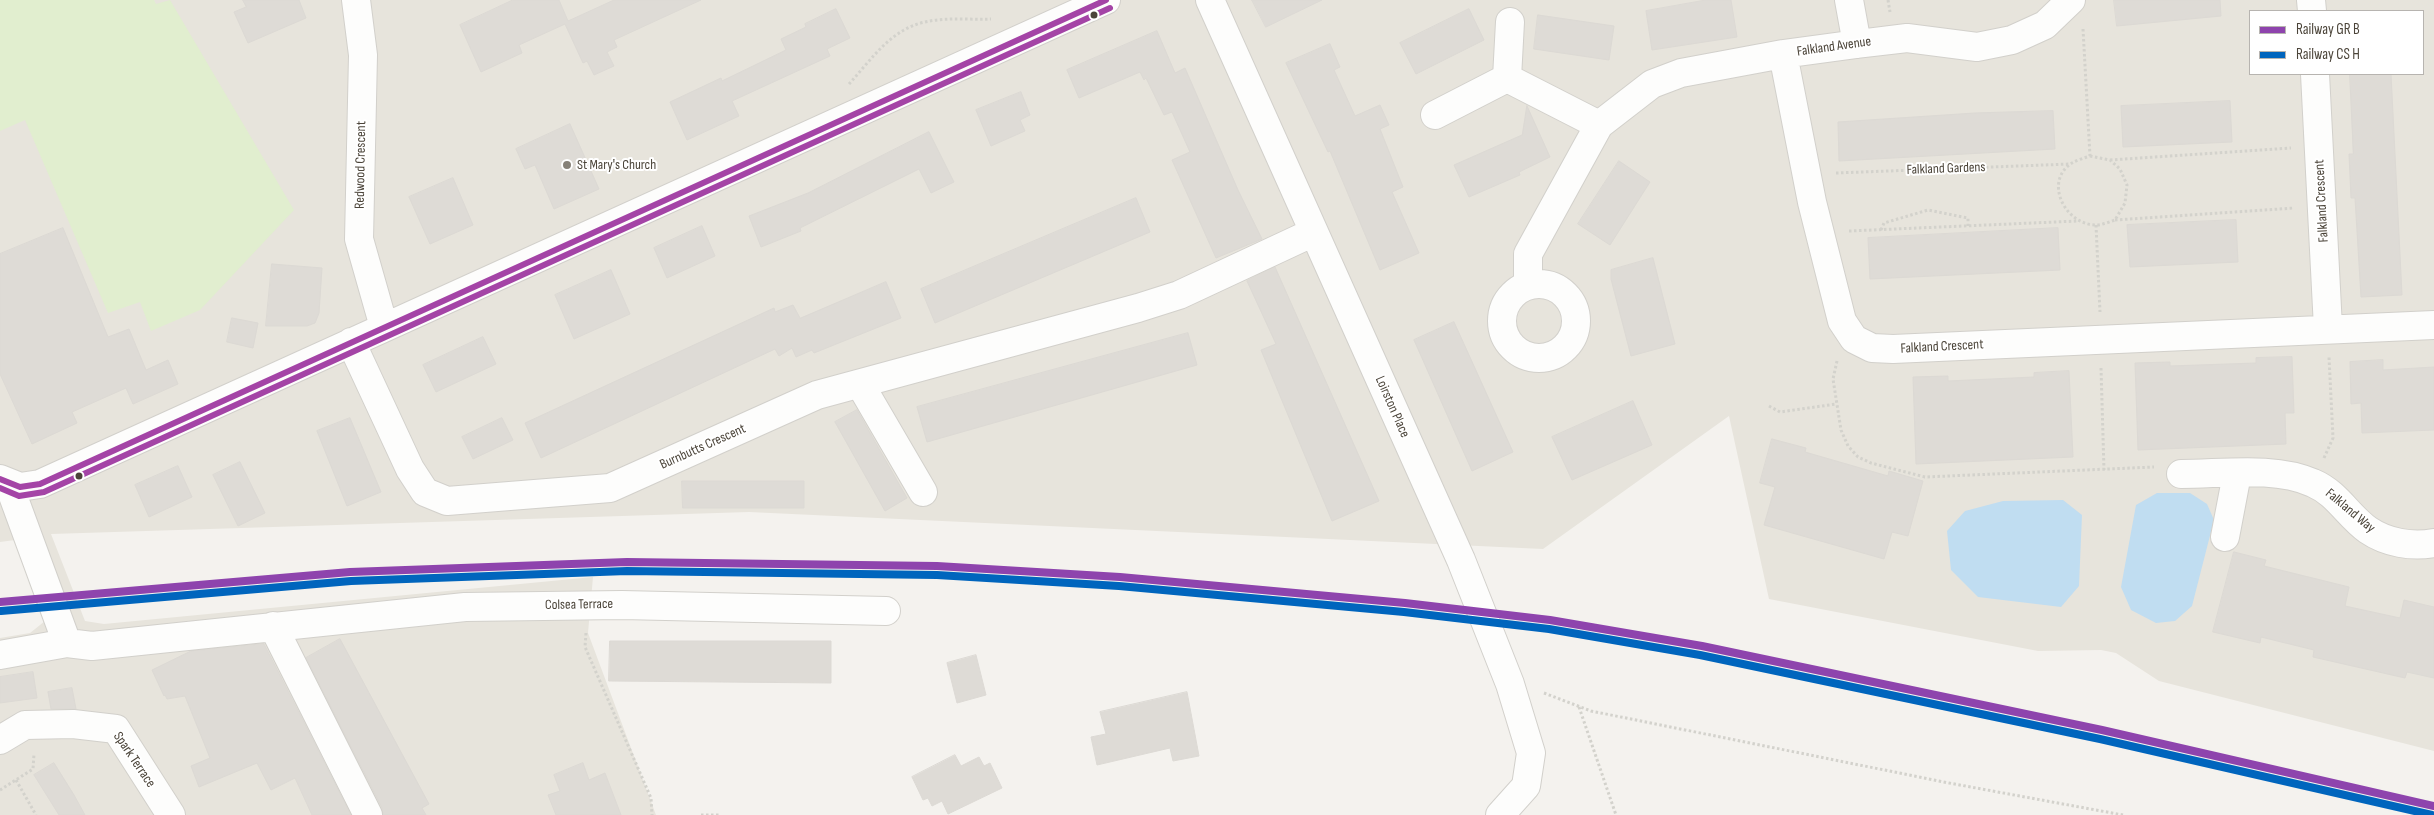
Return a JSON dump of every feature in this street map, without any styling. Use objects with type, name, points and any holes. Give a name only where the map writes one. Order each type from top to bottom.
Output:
[{"type":"street","name":"Redwood Crescent","points":[[356,0],[364,55],[359,239],[384,327]]},
{"type":"street","points":[[67,643],[28,538],[3,488],[30,487],[40,484],[1106,0]]},
{"type":"street","name":"Loirston Place","points":[[1210,0],[1461,560],[1508,680],[1531,753],[1526,786],[1500,815]]},
{"type":"street","points":[[1849,0],[1857,44]]},
{"type":"street","name":"Falkland Avenue","points":[[1528,285],[1528,254],[1599,124],[1652,84],[1681,73],[1783,54],[1907,38],[1977,47],[2012,40],[2045,25],[2071,1]]},
{"type":"street","points":[[1507,78],[1510,22]]},
{"type":"street","points":[[1783,54],[1812,202],[1842,322],[1854,340]]},
{"type":"street","name":"Falkland Crescent","points":[[2315,75],[2328,328]]},
{"type":"street","points":[[1435,115],[1507,78]]},
{"type":"street","points":[[1507,78],[1599,124]]},
{"type":"street","name":"Burnbutts Crescent","points":[[351,342],[410,469],[425,492],[447,501],[610,488],[817,395],[1138,308],[1179,295],[1314,232]]},
{"type":"street","name":"Falkland Crescent","points":[[1854,340],[1872,348],[1894,349],[2328,328],[2434,325]]},
{"type":"street","points":[[860,384],[923,492]]},
{"type":"street","name":"Falkland Way","points":[[2181,474],[2237,474],[2273,471],[2313,482],[2334,495],[2368,530],[2394,541],[2417,546],[2434,543]]},
{"type":"street","points":[[2225,537],[2237,474]]},
{"type":"street","name":"Colsea Terrace","points":[[0,655],[67,643],[92,646],[465,607],[589,605],[886,611]]},
{"type":"street","points":[[273,626],[368,815]]},
{"type":"street","name":"Spark Terrace","points":[[29,725],[73,724],[116,729],[171,815]]},
{"type":"street","points":[[0,740],[29,725]]},
{"type":"path","points":[[2071,1],[2083,25],[2090,156]]},
{"type":"path","points":[[848,86],[889,39],[905,29],[926,22],[1000,19]]},
{"type":"path","points":[[2078,221],[2065,210],[2059,195],[2061,178],[2070,164],[2090,156],[2110,160],[2319,146]]},
{"type":"path","points":[[2110,160],[2120,169],[2127,185],[2125,203],[2115,220]]},
{"type":"path","name":"Falkland Gardens","points":[[1831,174],[2070,164]]},
{"type":"path","points":[[1842,231],[2078,221],[2096,225],[2115,220],[2322,206]]},
{"type":"path","points":[[1881,230],[1884,223],[1928,210],[1968,218],[1968,226]]},
{"type":"path","points":[[2313,482],[2334,438],[2328,328]]},
{"type":"path","points":[[1854,340],[1837,358],[1833,379],[1836,404],[1841,430],[1848,446],[1858,456],[1871,463],[1925,476],[2168,466],[2181,474]]},
{"type":"path","points":[[1769,406],[1780,412],[1836,404]]},
{"type":"path","points":[[589,605],[585,647],[651,798],[652,815]]},
{"type":"path","points":[[1508,680],[1591,711],[2123,815]]},
{"type":"path","points":[[1579,706],[1616,815]]},
{"type":"path","points":[[0,790],[33,769],[29,725]]},
{"type":"path","points":[[16,780],[36,815]]},
{"type":"path","points":[[701,815],[720,815]]},
{"type":"shaded area","points":[[0,0],[2434,0],[2434,751],[2159,681],[2116,653],[2101,650],[2038,651],[1769,599],[1729,416],[1543,549],[749,512],[51,534],[85,621],[104,624],[593,577],[588,633],[656,815],[0,815],[0,638],[30,633],[45,621],[15,540],[0,542]]},
{"type":"green space","points":[[0,0],[154,0],[156,4],[170,0],[294,210],[200,310],[151,331],[140,302],[108,313],[25,120],[0,131]]},
{"type":"water","points":[[2157,493],[2190,493],[2207,504],[2214,520],[2192,606],[2175,621],[2156,623],[2131,610],[2121,587],[2136,505]]},
{"type":"water","points":[[2063,500],[2082,515],[2079,586],[2061,607],[1978,597],[1951,570],[1947,531],[1965,511],[2003,501]]},
{"type":"building","points":[[243,0],[299,0],[306,18],[248,43],[234,12],[246,7]]},
{"type":"building","points":[[513,0],[559,0],[568,21],[614,0],[701,0],[614,40],[617,47],[607,52],[614,66],[594,75],[587,61],[583,63],[565,24],[519,45],[522,53],[481,72],[460,25]]},
{"type":"building","points":[[1252,0],[1322,0],[1266,27]]},
{"type":"building","points":[[1706,0],[1731,0],[1737,37],[1652,50],[1646,11]]},
{"type":"building","points":[[2114,0],[2220,0],[2221,16],[2117,26]]},
{"type":"building","points":[[836,9],[850,38],[827,49],[830,56],[732,101],[739,116],[687,140],[670,102],[721,78],[722,81],[786,50],[781,39],[806,27],[805,24]]},
{"type":"building","points":[[1469,9],[1484,40],[1416,74],[1400,43]]},
{"type":"building","points":[[1538,15],[1614,26],[1609,60],[1534,49]]},
{"type":"building","points":[[1157,31],[1175,73],[1185,68],[1238,190],[1262,239],[1216,258],[1172,160],[1190,152],[1172,112],[1164,115],[1146,78],[1144,80],[1140,72],[1079,98],[1067,70]]},
{"type":"building","points":[[1330,44],[1340,67],[1334,70],[1355,116],[1380,105],[1389,125],[1380,129],[1403,187],[1392,192],[1419,253],[1380,270],[1330,151],[1328,152],[1286,63]]},
{"type":"building","points":[[2350,75],[2391,75],[2402,295],[2361,297],[2355,198],[2351,198],[2349,154],[2353,154]]},
{"type":"building","points":[[1021,92],[1030,115],[1020,120],[1025,131],[991,146],[976,110]]},
{"type":"building","points":[[2230,101],[2232,142],[2123,147],[2121,106]]},
{"type":"building","points":[[1527,106],[1550,157],[1519,172],[1520,175],[1469,197],[1454,165],[1522,135]]},
{"type":"building","points":[[2053,111],[2055,149],[1839,161],[1838,122],[1975,113]]},
{"type":"building","name":"St Mary's Church","points":[[570,124],[599,189],[554,209],[535,165],[525,169],[516,149]]},
{"type":"building","points":[[929,132],[954,182],[931,193],[919,169],[800,228],[801,231],[761,247],[749,216],[808,193]]},
{"type":"building","points":[[1619,161],[1650,182],[1610,245],[1578,224]]},
{"type":"building","points":[[453,178],[473,225],[430,244],[409,197]]},
{"type":"building","points":[[1136,198],[1150,232],[935,323],[921,289]]},
{"type":"building","points":[[2236,220],[2238,262],[2130,267],[2127,225]]},
{"type":"building","points":[[702,226],[715,256],[667,278],[654,248]]},
{"type":"building","points":[[63,228],[108,337],[129,329],[146,370],[168,360],[178,384],[133,404],[126,388],[72,412],[77,423],[32,444],[0,374],[0,254]]},
{"type":"building","points":[[2058,228],[2060,270],[1870,279],[1868,238]]},
{"type":"building","points":[[1653,258],[1675,344],[1631,356],[1611,279],[1611,270]]},
{"type":"building","points":[[272,264],[322,268],[319,313],[315,323],[307,326],[266,326]]},
{"type":"building","points":[[1275,267],[1379,501],[1332,521],[1261,350],[1276,344],[1247,281]]},
{"type":"building","points":[[611,270],[630,314],[574,339],[555,295]]},
{"type":"building","points":[[886,282],[901,318],[814,353],[812,350],[796,357],[792,348],[779,356],[775,349],[541,458],[525,423],[774,308],[775,312],[793,305],[800,318]]},
{"type":"building","points":[[232,318],[258,323],[253,348],[227,342]]},
{"type":"building","points":[[1454,322],[1513,452],[1472,471],[1414,340]]},
{"type":"building","points":[[1188,333],[1197,365],[927,442],[917,407]]},
{"type":"building","points":[[483,337],[496,364],[436,392],[423,365]]},
{"type":"building","points":[[2292,357],[2294,413],[2285,413],[2286,444],[2138,450],[2135,363],[2170,362],[2170,366],[2256,363],[2256,358]]},
{"type":"building","points":[[2383,360],[2383,370],[2434,367],[2434,430],[2362,433],[2361,403],[2351,404],[2350,362]]},
{"type":"building","points":[[2069,371],[2073,457],[1916,464],[1913,377],[1948,376],[1948,381],[2034,377],[2034,373]]},
{"type":"building","points":[[1633,401],[1652,445],[1572,480],[1552,437]]},
{"type":"building","points":[[857,410],[907,498],[885,511],[835,422]]},
{"type":"building","points":[[350,418],[381,492],[347,506],[317,431]]},
{"type":"building","points":[[502,418],[513,440],[473,459],[462,437]]},
{"type":"building","points":[[1772,439],[1806,448],[1805,452],[1888,476],[1889,471],[1923,481],[1908,536],[1892,532],[1884,559],[1764,525],[1775,487],[1760,483]]},
{"type":"building","points":[[240,462],[265,513],[238,526],[213,475]]},
{"type":"building","points":[[178,466],[192,497],[149,517],[135,485]]},
{"type":"building","points":[[682,481],[804,481],[804,508],[683,508]]},
{"type":"building","points":[[2234,552],[2266,560],[2264,566],[2349,587],[2345,606],[2400,618],[2404,600],[2434,607],[2434,678],[2407,672],[2405,678],[2313,657],[2314,650],[2261,637],[2260,643],[2213,632]]},
{"type":"building","points":[[340,639],[429,804],[422,808],[426,815],[383,815],[382,808],[306,658]]},
{"type":"building","points":[[610,641],[831,641],[831,683],[609,681]]},
{"type":"building","points":[[264,644],[351,815],[312,815],[295,778],[271,790],[257,763],[199,787],[191,766],[210,758],[185,696],[167,699],[152,670],[191,651]]},
{"type":"building","points":[[976,655],[986,695],[957,703],[947,663]]},
{"type":"building","points":[[33,672],[37,698],[0,703],[0,677]]},
{"type":"building","points":[[72,688],[76,709],[51,709],[48,692]]},
{"type":"building","points":[[1187,692],[1199,756],[1173,761],[1170,748],[1097,765],[1091,737],[1106,734],[1100,712]]},
{"type":"building","points":[[955,755],[961,766],[979,757],[984,766],[990,763],[1002,788],[948,814],[942,801],[932,806],[928,798],[923,800],[912,777]]},
{"type":"building","points":[[54,763],[85,815],[59,815],[34,775]]},
{"type":"building","points":[[583,763],[589,780],[605,773],[621,815],[556,815],[548,795],[560,791],[554,775]]},
{"type":"transit line","points":[[0,479],[20,487],[40,484],[1106,0]]},
{"type":"transit line","points":[[0,488],[19,496],[44,492],[1110,8]]},
{"type":"transit line","points":[[0,602],[350,572],[627,562],[937,566],[1120,577],[1405,603],[1550,620],[1702,646],[2102,730],[2434,806]]},
{"type":"transit line","points":[[1,611],[351,581],[627,571],[937,575],[1119,586],[1404,612],[1549,629],[1700,655],[2100,739],[2432,815]]},
{"type":"place","name":"St Mary's Church","points":[[567,165]]}]
